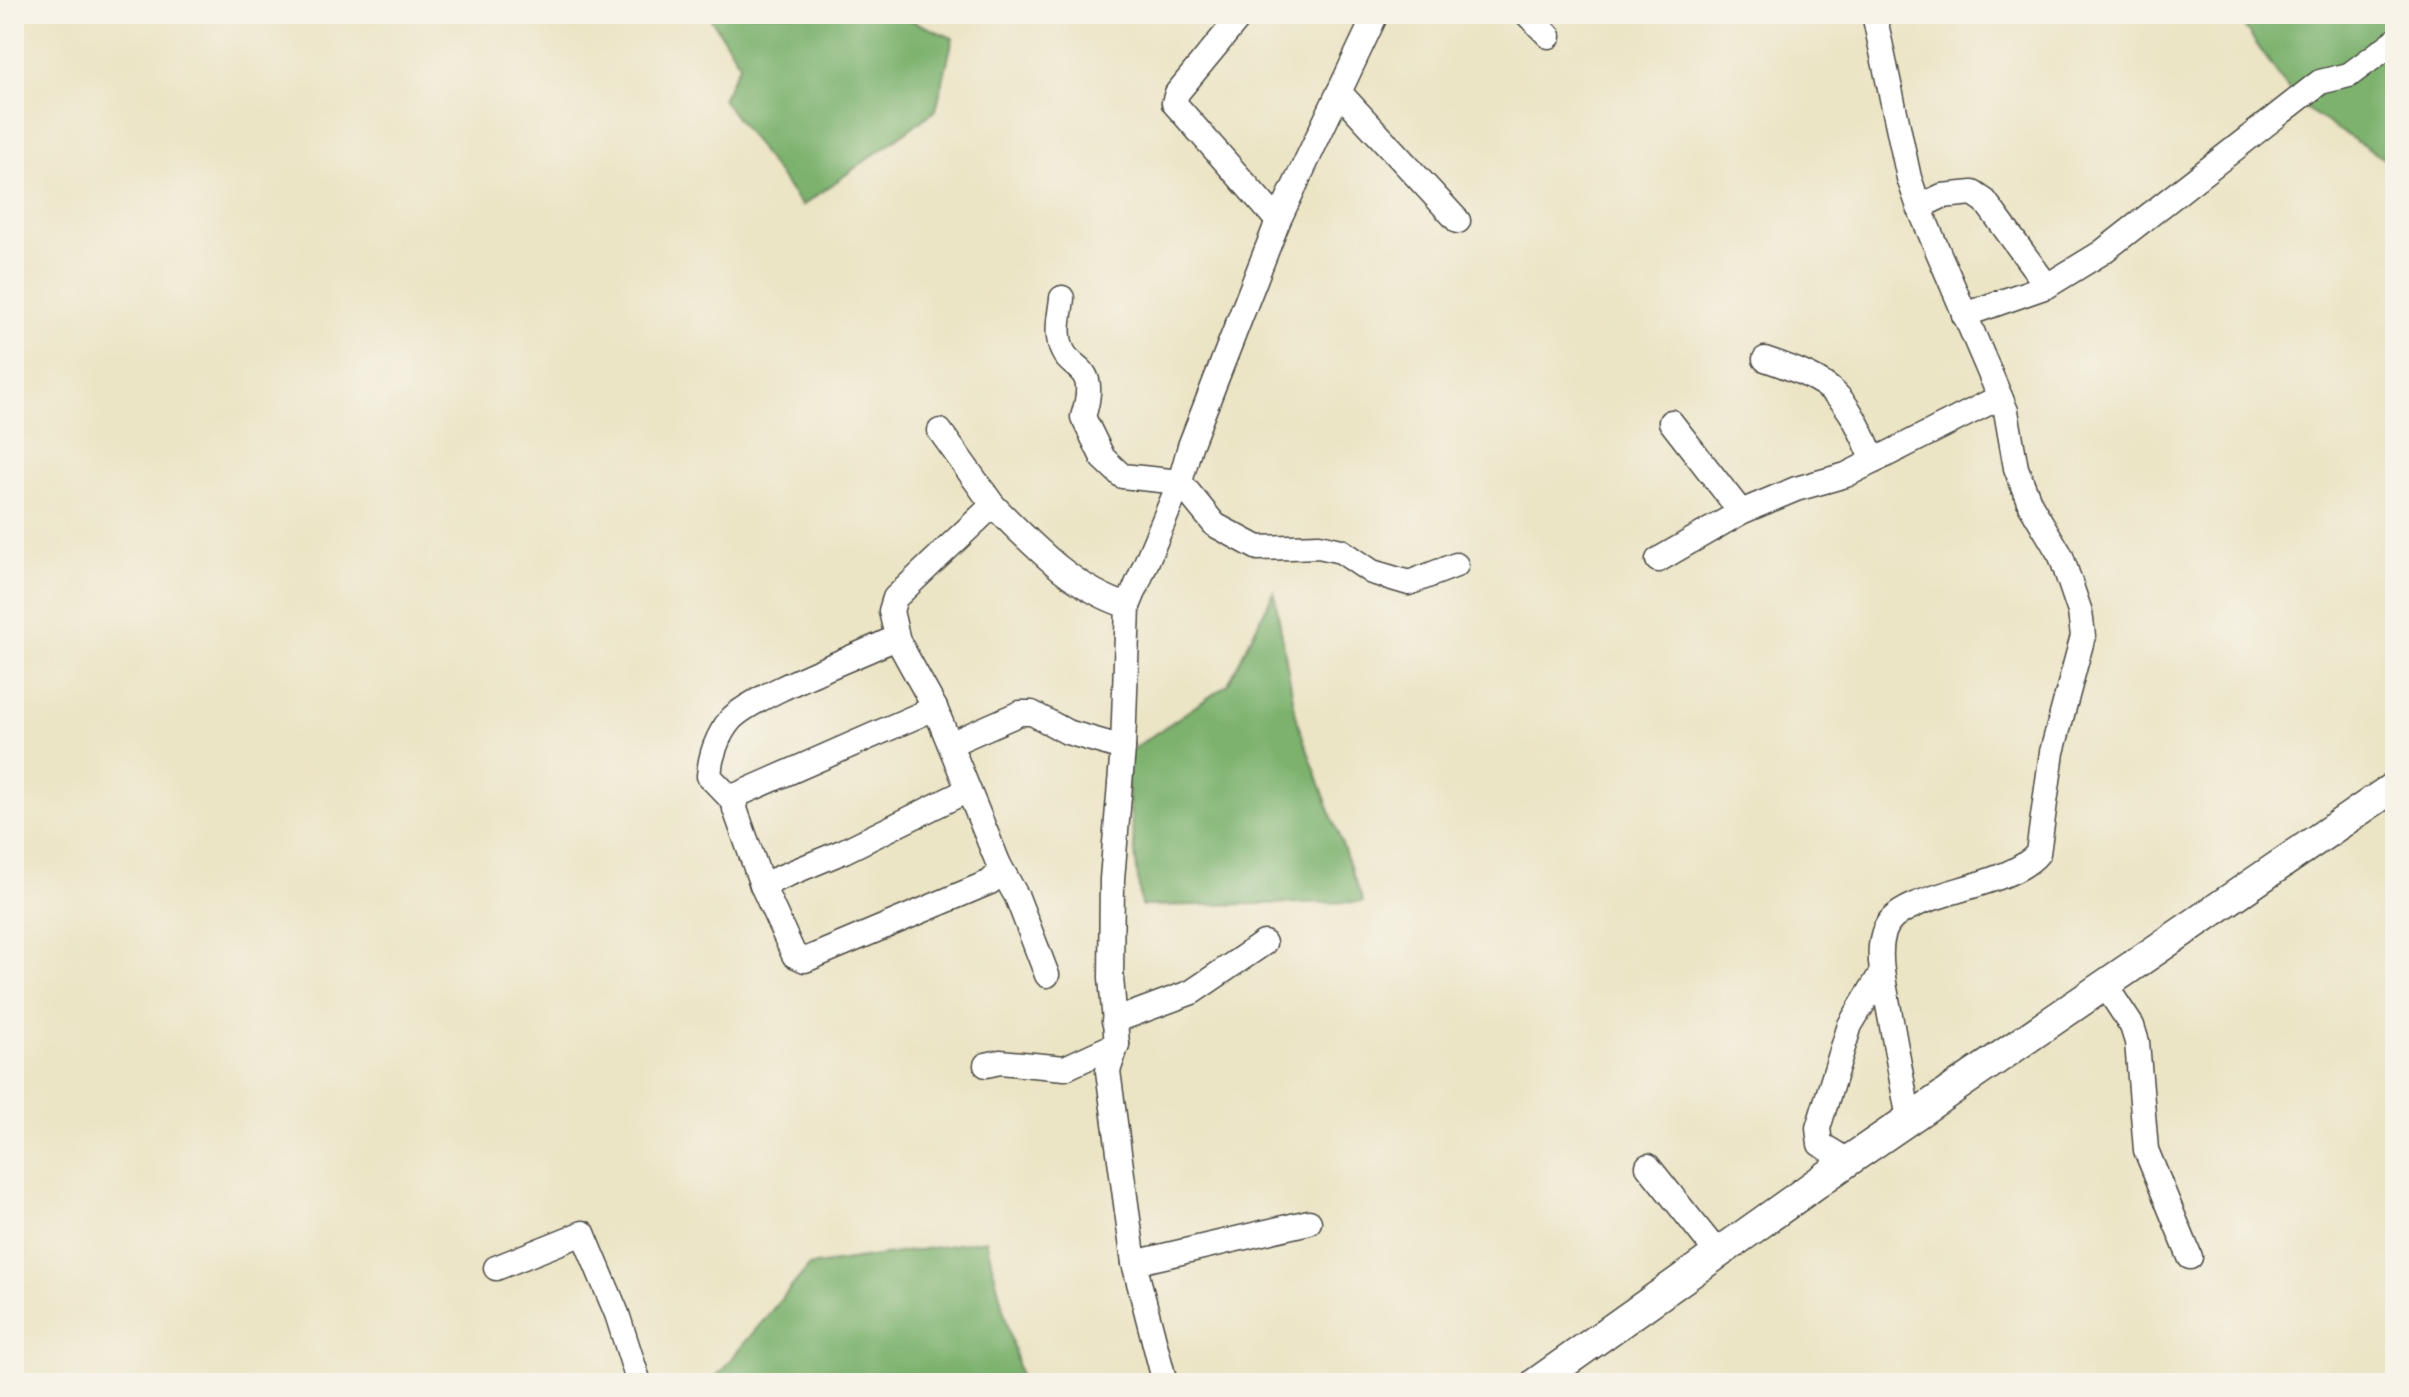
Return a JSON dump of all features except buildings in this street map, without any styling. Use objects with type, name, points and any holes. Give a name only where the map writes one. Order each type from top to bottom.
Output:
[{"type":"main road","points":[[1536,1383],[1848,1161],[2395,786]]},
{"type":"street","points":[[1242,14],[1177,93],[1174,103],[1278,221]]},
{"type":"street","points":[[1165,1383],[1134,1263],[1108,1071],[1116,1033],[1111,978],[1112,879],[1123,748],[1128,606],[1180,482],[1190,446],[1278,221],[1376,14]]},
{"type":"street","points":[[1527,14],[1549,36]]},
{"type":"street","points":[[1874,14],[1909,178],[2000,397],[2021,480],[2061,556],[2074,590],[2083,636],[2079,663],[2056,733],[2038,853],[2029,862],[1995,878],[1927,901],[1893,918],[1888,925],[1880,952],[1882,972],[1913,1116]]},
{"type":"street","points":[[1964,315],[2047,286],[2101,253],[2320,82],[2349,75],[2395,41]]},
{"type":"street","points":[[1339,92],[1458,221]]},
{"type":"street","points":[[1919,207],[1942,196],[1973,193],[1985,201],[2047,286]]},
{"type":"street","points":[[1062,298],[1059,338],[1063,348],[1089,380],[1091,389],[1083,417],[1103,458],[1122,476],[1180,482],[1215,525],[1258,548],[1319,546],[1341,551],[1372,572],[1409,583],[1456,565]]},
{"type":"street","points":[[1765,359],[1799,370],[1838,392],[1854,415],[1874,461]]},
{"type":"street","points":[[1658,560],[1741,512],[1796,489],[1828,483],[2000,397]]},
{"type":"street","points":[[1671,422],[1741,512]]},
{"type":"street","points":[[940,431],[993,505],[1050,561],[1104,599],[1128,606]]},
{"type":"street","points":[[993,505],[895,598],[891,611],[898,641],[935,708],[966,791],[1017,897],[1047,975]]},
{"type":"street","points":[[898,641],[891,640],[744,708],[730,721],[719,739],[709,776],[734,802],[762,885],[794,955],[805,960],[990,882],[998,874],[999,865]]},
{"type":"street","points":[[734,802],[737,795],[935,708]]},
{"type":"street","points":[[950,744],[1020,713],[1032,713],[1067,732],[1123,748]]},
{"type":"street","points":[[762,885],[844,851],[966,791]]},
{"type":"street","points":[[986,1065],[1000,1062],[1065,1068],[1116,1033],[1192,992],[1264,943]]},
{"type":"street","points":[[1848,1161],[1820,1144],[1818,1128],[1850,1025],[1882,972]]},
{"type":"street","points":[[2105,985],[2134,1034],[2146,1150],[2190,1257]]},
{"type":"street","points":[[1648,1166],[1719,1255]]},
{"type":"street","points":[[1134,1263],[1309,1222]]},
{"type":"street","points":[[496,1268],[583,1233],[617,1314],[639,1383]]},
{"type":"green space","points":[[708,14],[896,14],[953,38],[936,110],[802,206],[722,99],[740,64]]},
{"type":"green space","points":[[2235,14],[2395,14],[2395,166],[2300,105]]},
{"type":"green space","points":[[1274,592],[1297,721],[1363,902],[1141,906],[1124,755],[1228,684]]},
{"type":"green space","points":[[986,1240],[1022,1383],[711,1383],[809,1266]]}]
